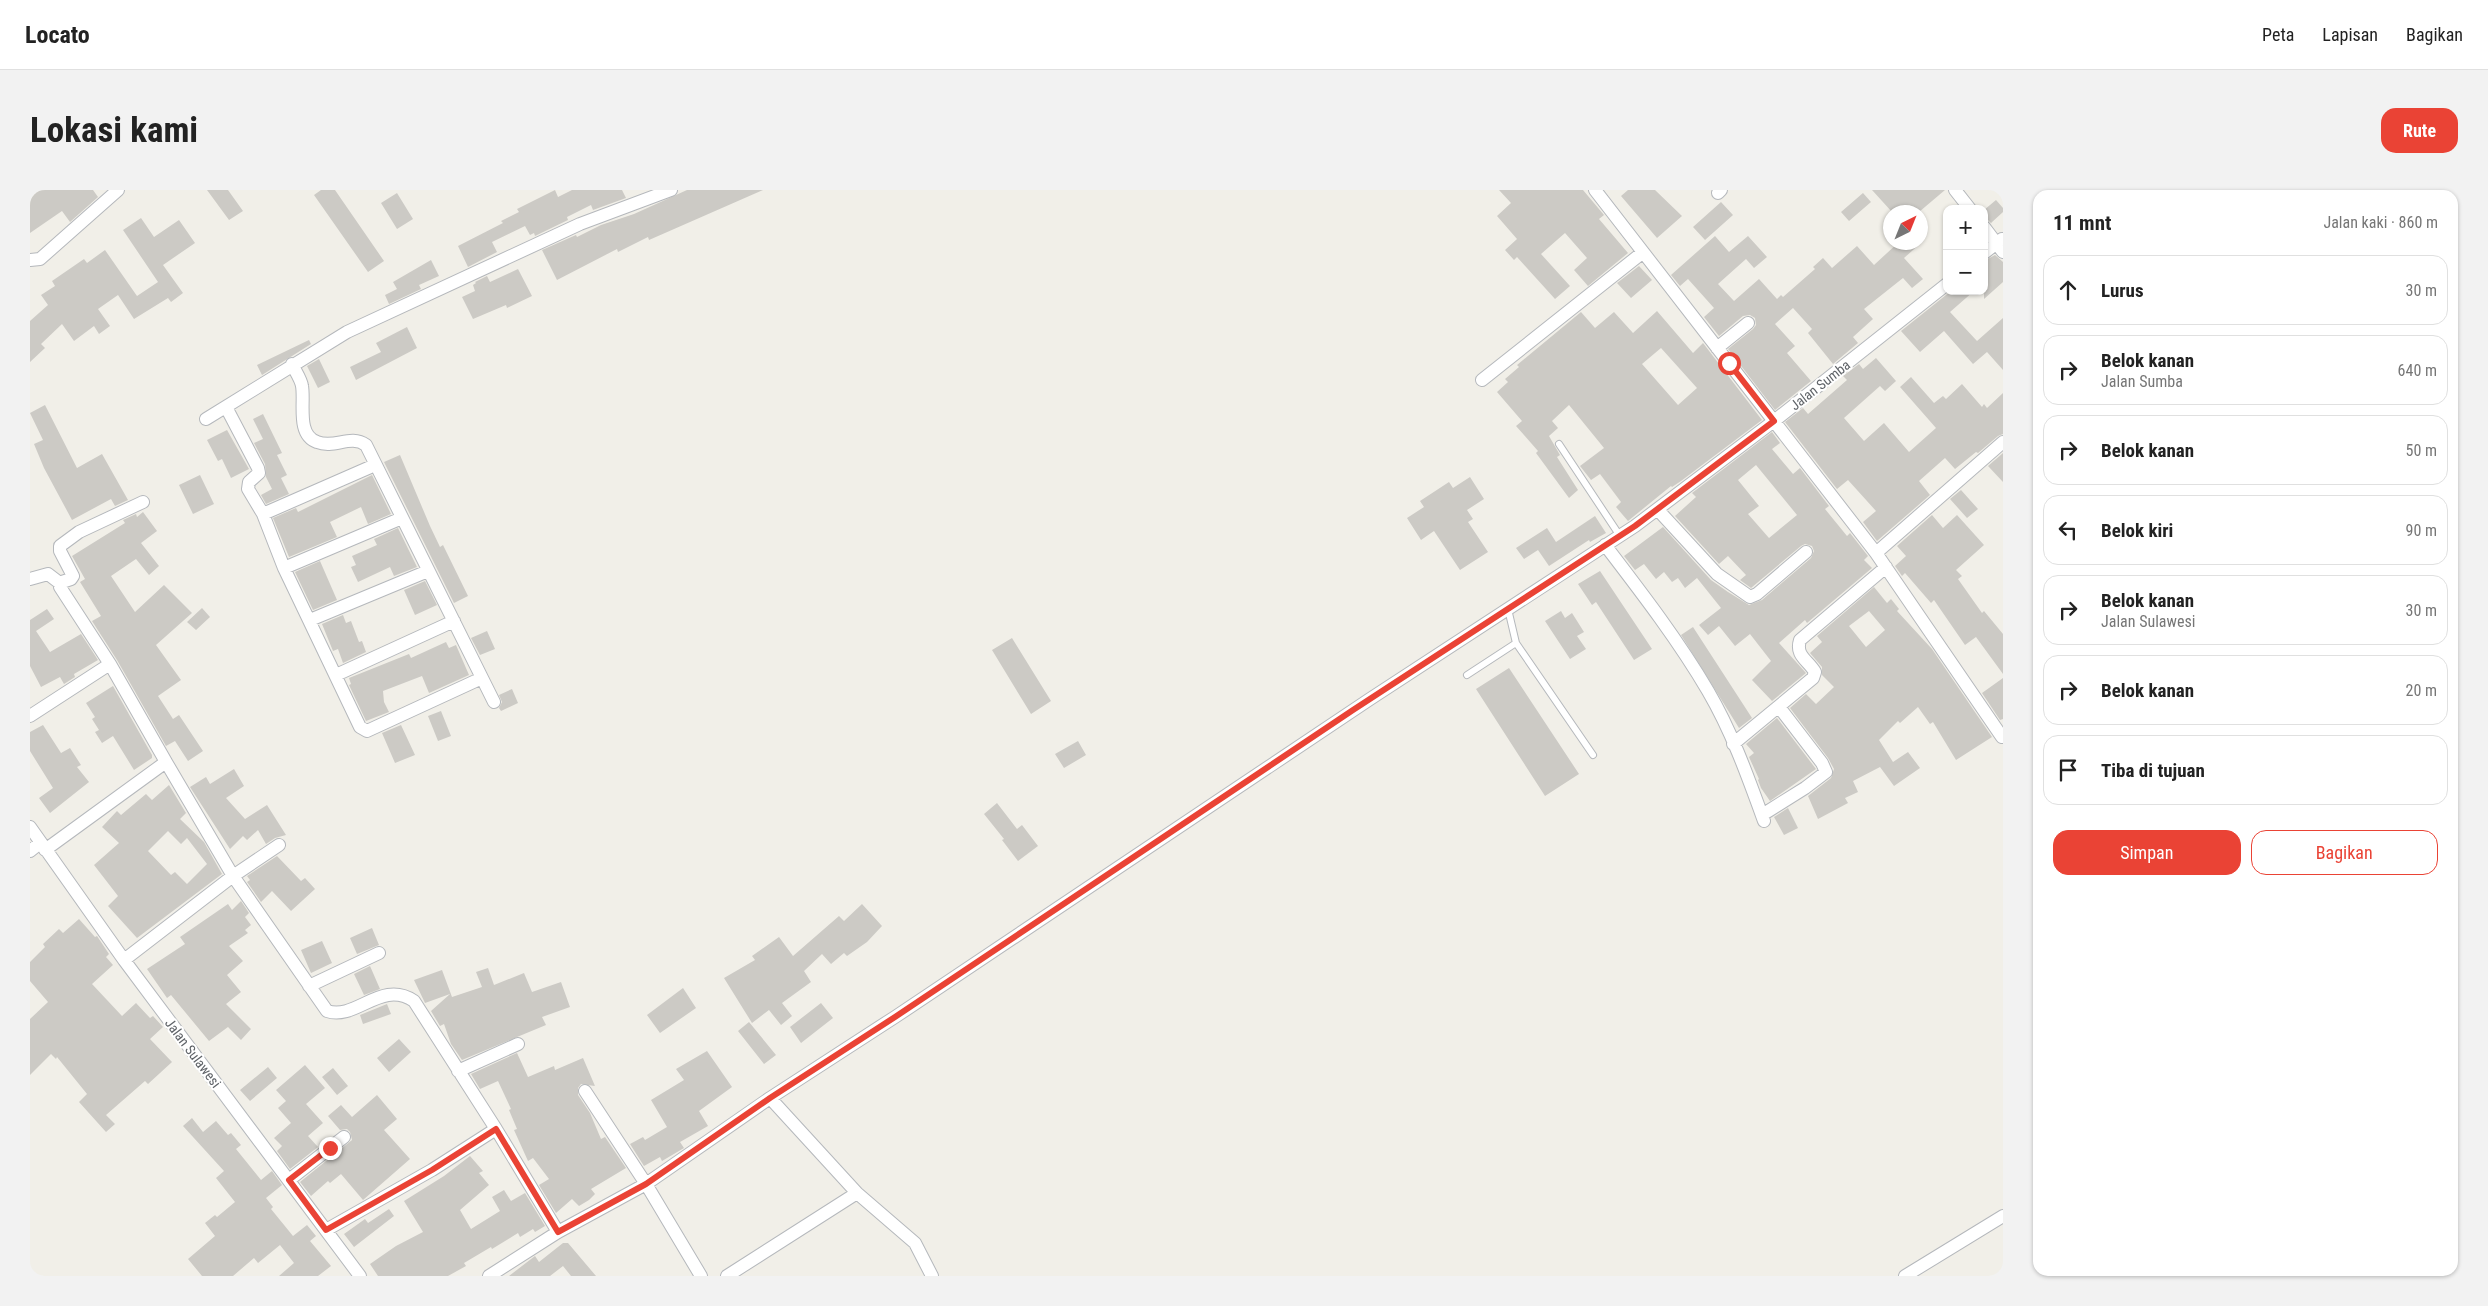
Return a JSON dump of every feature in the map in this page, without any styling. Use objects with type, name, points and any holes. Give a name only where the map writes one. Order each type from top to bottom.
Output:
[{"type":"street","points":[[30,260],[40,259],[118,190]]},
{"type":"street","points":[[206,419],[226,408],[292,364],[347,332],[580,224],[671,190]]},
{"type":"street","points":[[1595,190],[1642,253],[1876,552],[2002,737]]},
{"type":"street","points":[[1955,190],[1967,205]]},
{"type":"street","points":[[1988,230],[2001,244],[1988,251]]},
{"type":"street","points":[[1482,380],[1642,253]]},
{"type":"street","name":"Jalan Sumba","points":[[489,1276],[558,1232],[646,1184],[770,1098],[895,1017],[1345,715],[1620,536],[1658,510],[1774,421],[1943,287]]},
{"type":"street","points":[[1717,348],[1748,324]]},
{"type":"street","points":[[292,364],[302,385],[301,407],[304,425],[310,439],[318,443],[334,444],[359,440],[366,445],[374,465],[494,702]]},
{"type":"street","points":[[226,408],[258,468],[259,473],[247,485],[263,514],[284,568],[360,727],[367,731],[482,678]]},
{"type":"street","points":[[1876,552],[2003,442]]},
{"type":"street","points":[[263,514],[374,465]]},
{"type":"street","points":[[61,584],[73,576],[60,551],[60,546],[79,532],[144,502]]},
{"type":"street","points":[[1658,510],[1718,574],[1750,597],[1757,594],[1806,552]]},
{"type":"street","points":[[284,568],[402,518]]},
{"type":"street","points":[[1605,545],[1643,594],[1708,691],[1734,744],[1763,818],[1826,772],[1822,763],[1779,707]]},
{"type":"street","points":[[1734,744],[1813,678],[1815,672],[1799,654],[1797,648],[1800,640],[1886,567]]},
{"type":"street","points":[[310,620],[428,571]]},
{"type":"street","points":[[30,579],[48,574],[61,584],[62,590],[110,664],[233,876],[327,1011],[339,1013],[380,997],[398,993],[414,1000],[496,1129],[558,1232]]},
{"type":"street","points":[[336,675],[454,621]]},
{"type":"street","points":[[30,716],[110,664]]},
{"type":"street","points":[[38,848],[166,762]]},
{"type":"street","name":"Jalan Sulawesi","points":[[30,828],[38,848],[360,1276]]},
{"type":"street","points":[[124,960],[233,876],[279,845]]},
{"type":"street","points":[[309,986],[379,953]]},
{"type":"street","points":[[458,1071],[518,1044]]},
{"type":"street","points":[[584,1091],[646,1184],[701,1276]]},
{"type":"street","points":[[770,1098],[857,1193],[915,1242],[932,1276]]},
{"type":"street","points":[[326,1230],[432,1170],[496,1129]]},
{"type":"street","points":[[289,1180],[344,1137]]},
{"type":"street","points":[[727,1276],[857,1193]]},
{"type":"street","points":[[1905,1276],[2003,1216]]},
{"type":"lane","points":[[1559,444],[1620,536]]},
{"type":"lane","points":[[1508,609],[1516,644],[1593,755]]},
{"type":"lane","points":[[1467,675],[1516,644]]},
{"type":"building","points":[[30,190],[93,190],[98,197],[70,222],[62,211],[30,233]]},
{"type":"building","points":[[207,190],[228,190],[243,211],[229,220]]},
{"type":"building","points":[[321,190],[335,190],[384,261],[368,272],[314,195]]},
{"type":"building","points":[[555,190],[558,197],[572,190],[622,190],[626,198],[593,210],[591,205],[567,217],[568,220],[535,236],[534,233],[530,235],[525,226],[492,242],[497,252],[468,267],[458,246],[503,223],[501,221],[519,212],[517,209]]},
{"type":"building","points":[[687,190],[763,190],[649,240],[648,237],[618,252],[617,249],[557,280],[542,250],[576,235],[577,237],[601,225],[634,214]]},
{"type":"building","points":[[1499,190],[1583,190],[1604,215],[1599,219],[1628,253],[1588,286],[1574,270],[1587,258],[1565,233],[1541,254],[1570,286],[1555,299],[1517,257],[1514,260],[1505,250],[1517,239],[1497,216],[1511,203]]},
{"type":"building","points":[[1628,190],[1655,190],[1682,216],[1657,238],[1621,196]]},
{"type":"building","points":[[1872,190],[1945,190],[1927,205],[1886,205]]},
{"type":"building","points":[[397,193],[413,219],[397,229],[381,203]]},
{"type":"building","points":[[1863,193],[1871,202],[1849,221],[1841,212]]},
{"type":"building","points":[[1996,200],[2003,208],[2003,212],[1991,223],[1988,220],[1988,207]]},
{"type":"building","points":[[1721,202],[1733,215],[1705,240],[1693,227]]},
{"type":"building","points":[[141,218],[154,237],[179,220],[195,243],[163,265],[183,293],[171,302],[168,298],[134,319],[118,295],[98,309],[110,326],[99,334],[94,326],[74,341],[62,324],[41,344],[45,348],[30,362],[30,321],[48,305],[41,295],[55,286],[52,281],[84,259],[87,263],[105,250],[137,296],[158,282],[123,230]]},
{"type":"building","points":[[1715,236],[1729,252],[1748,236],[1767,257],[1754,268],[1746,259],[1718,284],[1734,301],[1759,279],[1777,299],[1781,295],[1783,297],[1815,269],[1813,267],[1823,258],[1832,268],[1857,246],[1874,265],[1890,250],[1913,250],[1904,258],[1923,279],[1912,288],[1903,278],[1864,309],[1873,319],[1853,337],[1858,343],[1833,364],[1808,333],[1812,329],[1793,308],[1775,324],[1795,346],[1787,353],[1811,381],[1775,410],[1728,349],[1753,329],[1756,325],[1755,318],[1750,315],[1743,316],[1719,336],[1704,317],[1714,308],[1688,279],[1680,286],[1671,275]]},
{"type":"building","points":[[1995,255],[2003,262],[2003,282],[1984,299],[1984,295],[1988,295],[1988,259]]},
{"type":"building","points":[[431,260],[439,276],[419,285],[421,289],[389,304],[385,295],[397,289],[393,282]]},
{"type":"building","points":[[1639,266],[1652,280],[1631,298],[1617,283]]},
{"type":"building","points":[[518,269],[532,296],[507,308],[506,305],[473,319],[462,297],[475,291],[473,285],[475,282],[487,276],[490,282]]},
{"type":"building","points":[[1946,295],[1969,295],[1950,312],[1977,341],[2003,318],[2003,370],[1987,352],[1973,364],[1944,331],[1920,352],[1901,331]]},
{"type":"building","points":[[1657,311],[1693,353],[1703,343],[1762,420],[1681,481],[1671,486],[1628,521],[1616,507],[1621,502],[1600,474],[1591,480],[1580,466],[1604,448],[1569,405],[1552,421],[1558,428],[1549,436],[1560,455],[1557,457],[1578,490],[1569,498],[1536,453],[1538,451],[1516,426],[1522,421],[1497,392],[1508,382],[1505,379],[1519,367],[1517,365],[1581,312],[1595,328],[1614,312],[1633,333]],"holes":[[[1661,348],[1697,388],[1678,405],[1642,364]]]},
{"type":"building","points":[[407,327],[417,348],[356,380],[350,367],[381,352],[376,343]]},
{"type":"building","points":[[309,340],[311,344],[262,375],[257,365]]},
{"type":"building","points":[[1876,358],[1896,381],[1885,391],[1880,386],[1844,418],[1864,441],[1884,423],[1909,452],[1936,428],[1900,387],[1911,377],[1934,403],[1943,396],[1946,399],[1962,384],[1982,407],[1984,404],[1987,408],[2003,393],[2003,434],[1955,469],[1945,458],[1919,481],[1930,495],[1877,541],[1863,522],[1876,511],[1848,480],[1837,489],[1785,422],[1803,408],[1808,414],[1847,380],[1843,376],[1859,364],[1863,369]]},
{"type":"building","points":[[319,359],[330,382],[318,388],[307,366]]},
{"type":"building","points":[[45,405],[77,468],[102,454],[128,500],[115,506],[111,499],[72,520],[44,468],[34,444],[43,440],[30,413]]},
{"type":"building","points":[[263,414],[282,453],[277,455],[287,475],[281,478],[289,494],[266,504],[261,495],[272,489],[266,477],[265,464],[254,443],[263,439],[253,419]]},
{"type":"building","points":[[227,430],[249,469],[231,478],[222,459],[218,461],[207,440]]},
{"type":"building","points":[[1772,432],[1780,443],[1772,449],[1793,474],[1800,468],[1829,506],[1825,509],[1847,536],[1850,533],[1868,556],[1864,560],[1872,568],[1807,623],[1805,620],[1779,643],[1806,673],[1772,701],[1752,680],[1771,661],[1750,634],[1735,646],[1719,626],[1708,635],[1699,625],[1721,608],[1697,578],[1685,588],[1678,578],[1672,582],[1664,572],[1656,579],[1644,564],[1635,570],[1624,556],[1663,527],[1711,580],[1749,605],[1762,600],[1811,558],[1814,551],[1812,546],[1805,544],[1801,546],[1751,588],[1740,580],[1746,575],[1728,556],[1719,564],[1675,516],[1696,497],[1692,493]],"holes":[[[1756,465],[1797,515],[1769,538],[1748,514],[1759,506],[1738,480]]]},
{"type":"building","points":[[2003,453],[2003,482],[1988,466]]},
{"type":"building","points":[[400,455],[440,547],[443,545],[468,596],[454,603],[384,462]]},
{"type":"building","points":[[200,475],[214,504],[193,514],[179,485]]},
{"type":"building","points":[[372,475],[391,514],[368,524],[361,507],[330,522],[337,537],[289,557],[273,518],[296,508],[298,512]]},
{"type":"building","points":[[1470,477],[1484,499],[1467,510],[1473,519],[1468,522],[1488,552],[1460,570],[1434,531],[1421,540],[1407,518],[1424,507],[1420,501],[1449,482],[1453,488]]},
{"type":"building","points":[[1961,490],[1978,509],[1967,518],[1950,499]]},
{"type":"building","points":[[143,512],[157,531],[141,543],[159,566],[149,575],[136,559],[111,576],[135,612],[164,585],[192,613],[156,645],[181,680],[158,696],[173,719],[179,715],[203,751],[188,761],[175,741],[166,746],[117,660],[92,621],[101,616],[80,582],[85,579],[72,556],[125,523],[123,520],[136,514],[137,517]]},
{"type":"building","points":[[1932,515],[1943,528],[1957,515],[1984,545],[1956,570],[1962,576],[1958,579],[1982,613],[1984,611],[2003,634],[2003,674],[1976,637],[1965,645],[1934,600],[1931,603],[1905,573],[1902,576],[1895,566],[1906,556],[1897,546]]},
{"type":"building","points":[[1595,516],[1606,533],[1590,542],[1589,540],[1549,566],[1538,550],[1524,559],[1516,548],[1547,528],[1556,542]]},
{"type":"building","points":[[398,528],[417,567],[394,576],[390,567],[358,582],[351,567],[356,565],[352,556],[377,545],[374,539]]},
{"type":"building","points":[[320,561],[337,600],[313,610],[295,572]]},
{"type":"building","points":[[1600,571],[1652,649],[1634,660],[1596,602],[1592,605],[1578,584]]},
{"type":"building","points":[[425,581],[437,605],[415,615],[404,590]]},
{"type":"building","points":[[1874,587],[1887,603],[1891,599],[1899,609],[1897,611],[1932,649],[1992,737],[1956,760],[1933,722],[1930,724],[1918,707],[1900,723],[1898,721],[1879,740],[1893,762],[1908,752],[1920,768],[1894,786],[1880,767],[1853,781],[1858,792],[1845,798],[1848,803],[1818,819],[1808,796],[1831,778],[1834,769],[1828,758],[1790,708],[1806,694],[1816,704],[1834,687],[1822,675],[1822,667],[1810,653],[1822,642],[1817,636]],"holes":[[[1869,611],[1885,630],[1866,647],[1849,626]]]},
{"type":"building","points":[[202,608],[210,617],[196,630],[187,622]]},
{"type":"building","points":[[47,609],[54,619],[36,631],[50,652],[81,634],[98,660],[74,674],[75,677],[64,684],[60,677],[41,687],[30,666],[30,620]]},
{"type":"building","points":[[1561,611],[1565,618],[1572,613],[1584,632],[1577,636],[1586,649],[1570,659],[1545,621]]},
{"type":"building","points":[[343,615],[346,623],[351,621],[359,642],[362,641],[366,652],[343,663],[338,649],[333,651],[322,624]]},
{"type":"building","points":[[1693,627],[1752,718],[1739,728],[1681,635]]},
{"type":"building","points":[[487,631],[495,649],[480,655],[471,638]]},
{"type":"building","points":[[1012,638],[1051,701],[1031,714],[992,650]]},
{"type":"building","points":[[446,642],[449,648],[456,645],[469,675],[429,693],[422,676],[383,691],[384,702],[389,712],[366,721],[349,685],[351,684],[349,678],[409,654],[411,658]]},
{"type":"building","points":[[1509,668],[1579,774],[1545,796],[1476,689]]},
{"type":"building","points":[[2003,678],[2003,719],[2000,720],[1982,693]]},
{"type":"building","points":[[113,686],[152,755],[152,758],[134,770],[113,736],[102,743],[95,732],[99,730],[92,719],[95,717],[86,703]]},
{"type":"building","points":[[512,689],[518,703],[501,711],[499,708],[502,702],[499,695]]},
{"type":"building","points":[[441,711],[451,736],[438,741],[428,716]]},
{"type":"building","points":[[1777,718],[1816,769],[1770,801],[1761,788],[1749,757],[1754,753],[1746,744]]},
{"type":"building","points":[[43,725],[61,753],[70,748],[81,765],[77,767],[89,782],[50,813],[39,798],[53,788],[30,751],[30,732]]},
{"type":"building","points":[[401,725],[415,755],[395,763],[382,733]]},
{"type":"building","points":[[1078,741],[1086,755],[1064,768],[1055,754]]},
{"type":"building","points":[[234,769],[244,786],[226,798],[245,819],[267,805],[286,835],[275,838],[266,844],[258,830],[247,840],[243,836],[230,849],[190,787],[206,777],[210,784]]},
{"type":"building","points":[[169,785],[186,813],[180,819],[204,842],[222,874],[137,938],[108,906],[118,896],[94,865],[119,843],[102,827],[117,811],[121,815],[146,794],[152,800]],"holes":[[[168,831],[181,844],[187,838],[207,864],[187,884],[175,872],[171,875],[148,851]]]},
{"type":"building","points":[[997,803],[1017,829],[1022,825],[1038,846],[1018,861],[1002,840],[1004,839],[984,814]]},
{"type":"building","points":[[1788,808],[1798,828],[1784,835],[1774,817]]},
{"type":"building","points":[[277,856],[301,881],[305,878],[315,889],[291,911],[272,891],[261,902],[247,882],[250,880],[247,876]]},
{"type":"building","points":[[241,901],[249,913],[245,917],[251,925],[245,930],[248,933],[229,946],[243,961],[227,975],[241,992],[226,1004],[251,1029],[241,1040],[228,1027],[209,1041],[171,995],[167,998],[147,969],[185,944],[180,937],[228,904],[232,910]]},
{"type":"building","points":[[862,904],[882,926],[867,942],[847,956],[844,953],[831,964],[822,954],[804,971],[811,982],[782,1003],[792,1016],[781,1025],[769,1010],[752,1023],[724,978],[755,960],[752,956],[779,937],[793,956],[839,916],[844,921]]},
{"type":"building","points":[[79,919],[95,937],[97,936],[109,954],[106,957],[113,965],[92,984],[122,1016],[136,1003],[150,1018],[153,1016],[163,1027],[150,1039],[172,1062],[148,1084],[145,1081],[106,1115],[115,1124],[106,1132],[79,1102],[87,1094],[57,1057],[56,1059],[51,1054],[30,1075],[30,1019],[48,1002],[30,981],[30,962],[45,947],[43,944],[59,929],[63,933]]},
{"type":"building","points":[[372,928],[379,945],[357,954],[350,938]]},
{"type":"building","points":[[322,941],[332,963],[311,973],[301,950]]},
{"type":"building","points":[[370,966],[380,989],[364,995],[354,974]]},
{"type":"building","points":[[488,968],[494,985],[524,973],[532,992],[561,982],[570,1007],[542,1017],[546,1025],[462,1060],[451,1044],[444,1024],[440,1026],[431,1011],[450,994],[425,1003],[414,980],[442,970],[452,997],[482,987],[476,972]]},
{"type":"building","points":[[683,988],[696,1008],[660,1033],[647,1015]]},
{"type":"building","points":[[821,1003],[833,1018],[801,1043],[790,1027]]},
{"type":"building","points":[[387,1004],[391,1014],[363,1024],[360,1015]]},
{"type":"building","points":[[749,1022],[776,1055],[764,1064],[738,1031]]},
{"type":"building","points":[[399,1039],[411,1052],[389,1072],[377,1058]]},
{"type":"building","points":[[707,1051],[732,1087],[699,1111],[708,1126],[680,1142],[684,1148],[662,1161],[660,1157],[644,1166],[630,1144],[643,1137],[645,1140],[667,1127],[651,1100],[684,1080],[676,1069]]},
{"type":"building","points":[[517,1053],[528,1077],[554,1066],[555,1070],[583,1058],[595,1086],[581,1084],[578,1088],[578,1095],[590,1113],[601,1139],[605,1137],[626,1168],[591,1189],[595,1194],[579,1206],[572,1199],[556,1213],[539,1185],[549,1179],[533,1158],[528,1161],[514,1130],[517,1129],[509,1110],[511,1109],[498,1081],[480,1089],[471,1074]]},
{"type":"building","points":[[305,1065],[325,1088],[306,1104],[323,1123],[308,1136],[318,1147],[290,1169],[277,1151],[282,1146],[274,1138],[291,1123],[278,1108],[286,1101],[276,1090]]},
{"type":"building","points":[[268,1067],[277,1078],[250,1101],[240,1090]]},
{"type":"building","points":[[333,1068],[348,1086],[337,1095],[322,1077]]},
{"type":"building","points":[[377,1095],[397,1119],[384,1130],[410,1159],[363,1200],[341,1174],[330,1183],[328,1181],[311,1196],[300,1182],[352,1140],[347,1129],[340,1130],[328,1116],[341,1105],[352,1117]]},
{"type":"building","points":[[192,1118],[203,1132],[216,1121],[228,1135],[231,1133],[241,1145],[236,1149],[261,1180],[272,1171],[282,1185],[266,1198],[273,1207],[271,1209],[293,1236],[307,1225],[316,1236],[310,1241],[331,1266],[318,1276],[279,1276],[294,1263],[280,1245],[258,1263],[254,1258],[233,1276],[202,1276],[188,1259],[215,1236],[205,1223],[215,1215],[217,1217],[235,1202],[216,1178],[224,1171],[183,1126]]},
{"type":"building","points":[[470,1156],[483,1171],[479,1173],[489,1185],[460,1210],[471,1229],[500,1211],[492,1197],[504,1190],[511,1201],[525,1193],[545,1226],[535,1232],[533,1229],[520,1237],[518,1233],[464,1263],[466,1266],[448,1276],[378,1276],[370,1264],[396,1246],[423,1232],[404,1201],[444,1176]]},
{"type":"building","points":[[389,1209],[394,1216],[354,1247],[344,1234],[365,1219],[368,1223]]},
{"type":"building","points":[[563,1243],[568,1243],[596,1276],[571,1276],[563,1266],[550,1276],[509,1276],[535,1256],[539,1262]]},
{"type":"route","points":[[330,1148],[289,1180],[326,1230],[432,1170],[496,1129],[558,1232],[646,1184],[770,1098],[895,1017],[1353,710],[1658,510],[1774,421],[1729,363]]}]
